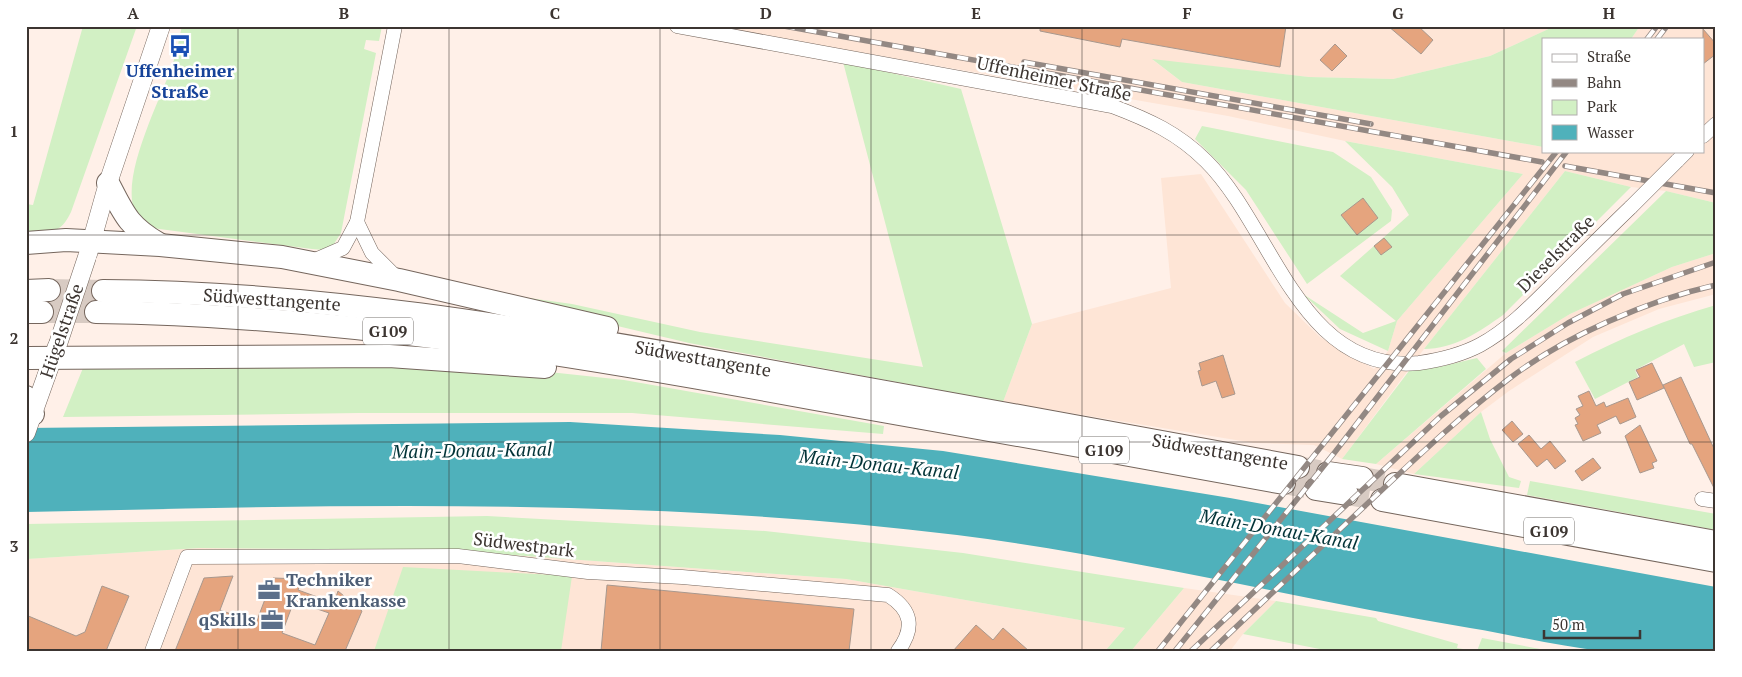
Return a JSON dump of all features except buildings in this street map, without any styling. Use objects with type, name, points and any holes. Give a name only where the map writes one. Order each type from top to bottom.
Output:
[{"type":"highway","points":[[108,183],[134,228],[160,245]]},
{"type":"highway","points":[[26,243],[90,249],[160,245],[248,253],[309,262],[400,280],[612,330],[656,350]]},
{"type":"highway","points":[[26,291],[49,290]]},
{"type":"highway","name":"Südwesttangente","points":[[228,295],[323,303],[465,320],[656,350],[1291,475],[677,374],[462,341],[328,325],[223,316],[99,302],[228,295]]},
{"type":"highway","points":[[26,358],[56,351],[389,356],[677,374]]},
{"type":"highway","points":[[1322,481],[1355,486]]},
{"type":"highway","name":"G109","points":[[1716,542],[1389,492],[1716,561]]},
{"type":"street","name":"Hügelstraße","points":[[31,410],[56,351],[90,249],[108,183],[161,26]]},
{"type":"street","points":[[309,262],[344,248],[357,222],[395,26]]},
{"type":"street","name":"Uffenheimer Straße","points":[[677,26],[1112,106],[1153,121],[1189,146],[1207,162],[1227,185],[1245,210],[1290,290],[1316,322],[1348,348],[1370,358],[1406,364],[1435,361]]},
{"type":"street","points":[[1704,135],[1716,124]]},
{"type":"street","name":"Dieselstraße","points":[[1435,361],[1480,345],[1519,318],[1682,156]]},
{"type":"street","points":[[357,222],[372,253],[400,280]]},
{"type":"street","name":"Südwestpark","points":[[152,651],[187,557],[458,556],[588,572],[702,579],[888,595],[898,601],[907,614],[910,625],[898,651]]},
{"type":"shaded area","points":[[708,26],[1555,26],[1490,56],[1393,79],[1309,77],[1153,60],[1182,82],[1542,147],[1542,152],[1704,152],[1704,38],[1632,38],[1640,26],[1716,26],[1716,203],[1666,191],[1631,187],[1565,171],[1424,349],[1342,459],[1314,445],[1254,443],[1003,402],[1032,324],[1171,288],[1161,178],[1201,174],[1285,303],[1320,337],[1374,369],[1388,351],[1397,321],[1523,174],[1345,141],[1228,116]]},
{"type":"shaded area","points":[[1716,253],[1716,294],[1659,309],[1593,337],[1509,391],[1481,412],[1414,474],[1376,464],[1506,353],[1570,314],[1672,267]]},
{"type":"shaded area","points":[[199,548],[441,550],[846,579],[1125,628],[1105,651],[26,651],[27,559]]},
{"type":"shaded area","points":[[1184,588],[1276,601],[1243,634],[1230,651],[1131,651]]},
{"type":"green space","points":[[83,26],[137,26],[71,212],[63,225],[58,229],[26,235],[26,204],[33,205]]},
{"type":"green space","points":[[182,26],[382,26],[379,41],[366,40],[364,49],[376,53],[341,233],[332,247],[324,250],[312,249],[152,228],[138,216],[133,206],[134,172],[146,132],[177,52]]},
{"type":"green space","points":[[1555,26],[1640,26],[1632,38],[1542,38],[1542,147],[1182,82],[1152,59],[1309,77],[1393,79],[1490,56]]},
{"type":"green space","points":[[843,62],[961,89],[1032,324],[1003,402],[689,343],[458,288],[572,304],[700,332],[923,367]]},
{"type":"green space","points":[[1202,126],[1333,152],[1371,177],[1392,210],[1391,221],[1307,284],[1246,190],[1195,139]]},
{"type":"green space","points":[[1345,141],[1523,174],[1397,321],[1388,351],[1340,329],[1303,294],[1363,333],[1396,321],[1340,276],[1409,215],[1392,187]]},
{"type":"green space","points":[[1565,171],[1631,187],[1503,315],[1456,343],[1424,349]]},
{"type":"green space","points":[[1666,191],[1716,203],[1716,253],[1672,267],[1570,314],[1506,353],[1502,351]]},
{"type":"green space","points":[[1716,305],[1716,362],[1694,367],[1684,344],[1635,370],[1638,377],[1595,399],[1575,362],[1644,330]]},
{"type":"green space","points":[[1477,358],[1486,369],[1376,464],[1342,459],[1412,367],[1439,367]]},
{"type":"green space","points":[[194,364],[521,369],[624,380],[884,426],[883,434],[632,413],[359,413],[63,417],[83,368]]},
{"type":"green space","points":[[1481,412],[1490,439],[1509,477],[1521,481],[1519,488],[1414,474]]},
{"type":"green space","points":[[1530,481],[1716,514],[1716,530],[1527,495]]},
{"type":"green space","points":[[487,516],[765,531],[963,553],[1184,588],[1131,651],[1105,651],[1125,628],[846,579],[441,550],[199,548],[27,559],[26,561],[26,524]]},
{"type":"green space","points":[[403,567],[572,576],[561,651],[374,651]]},
{"type":"green space","points":[[1276,601],[1376,618],[1378,621],[1458,644],[1457,648],[1463,649],[1330,651],[1243,634]]},
{"type":"green space","points":[[1482,638],[1551,651],[1477,651]]},
{"type":"water","name":"Main-Donau-Kanal","points":[[570,422],[780,435],[943,451],[1230,498],[1716,587],[1716,651],[1619,652],[1571,647],[1086,555],[957,535],[841,523],[725,514],[609,509],[492,507],[259,507],[26,512],[26,428]]},
{"type":"tunnel","points":[[49,290],[103,291]]},
{"type":"tunnel","points":[[42,312],[96,312]]},
{"type":"tunnel","points":[[1298,467],[1328,473]]},
{"type":"tunnel","points":[[1362,478],[1395,484]]},
{"type":"tunnel","points":[[1284,483],[1316,489]]},
{"type":"tunnel","points":[[1347,494],[1382,500]]},
{"type":"railway","points":[[784,26],[1542,162]]},
{"type":"railway","points":[[1648,38],[1657,26]]},
{"type":"railway","points":[[1658,38],[1667,26]]},
{"type":"railway","points":[[1024,62],[1371,124]]},
{"type":"railway","points":[[1158,651],[1556,152]]},
{"type":"railway","points":[[1175,651],[1335,452],[1566,152]]},
{"type":"railway","points":[[1565,166],[1716,193]]},
{"type":"railway","points":[[1191,651],[1441,416],[1511,359],[1568,323],[1623,294],[1716,262]]},
{"type":"railway","points":[[1211,651],[1420,455],[1510,378],[1556,348],[1608,321],[1663,300],[1716,285]]},
{"type":"place","name":"Uffenheimer Straße","points":[[180,46]]},
{"type":"place","name":"Techniker Krankenkasse","points":[[269,590]]},
{"type":"place","name":"qSkills","points":[[272,620]]}]
